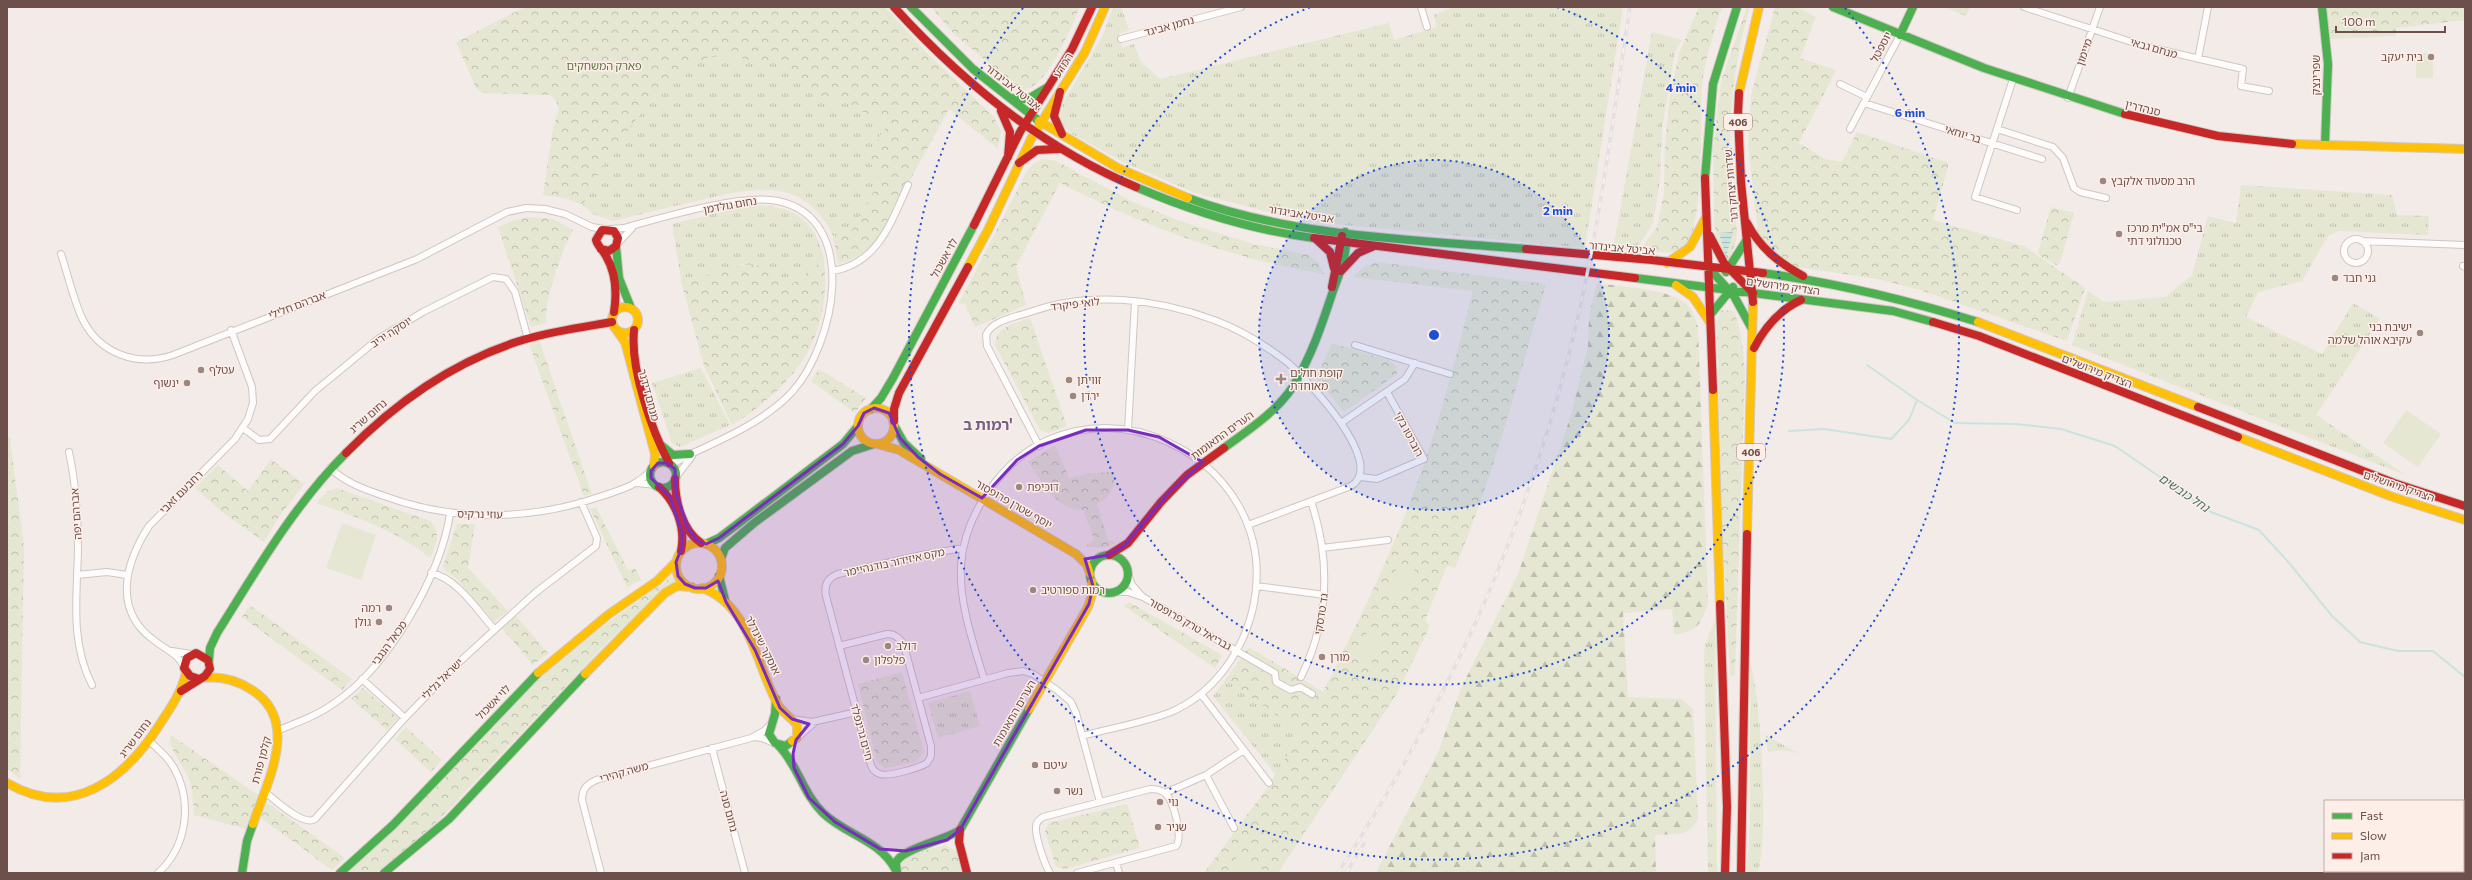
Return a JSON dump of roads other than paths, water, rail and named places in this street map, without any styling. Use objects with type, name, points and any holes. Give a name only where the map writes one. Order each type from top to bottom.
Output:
[{"type":"street","name":"אביטל אביגדור","points":[[894,7],[947,64],[995,104],[1024,125],[1062,150],[1129,186],[1196,213],[1240,226],[1314,238],[1673,284],[1709,287]]},
{"type":"street","name":"אביטל אביגדור","points":[[911,7],[948,46],[1004,95],[1030,115],[1064,137],[1136,177],[1201,203],[1284,224],[1344,232],[1751,272]]},
{"type":"street","name":"המדע","points":[[1030,115],[1072,49],[1092,7]]},
{"type":"street","name":"המדע","points":[[1035,132],[1092,38],[1105,7]]},
{"type":"street","name":"נחמן אביגד","points":[[1121,39],[1241,7]]},
{"type":"street","points":[[1421,7],[1427,27]]},
{"type":"street","name":"שדרות יצחק רגר","points":[[1709,287],[1705,168],[1713,84],[1737,7]]},
{"type":"street","name":"שדרות יצחק רגר","points":[[1753,293],[1744,216],[1738,114],[1740,85],[1759,7]]},
{"type":"street","name":"סנהדרין","points":[[1832,7],[1949,56],[2068,98],[2148,121],[2244,140],[2465,149]]},
{"type":"street","name":"יוספטל","points":[[1850,129],[1900,35],[1913,7]]},
{"type":"street","name":"מנחם גבאי","points":[[2024,7],[2144,46],[2243,69],[2242,86],[2268,91]]},
{"type":"street","name":"מיימון","points":[[2068,98],[2100,7]]},
{"type":"street","points":[[2198,59],[2208,7]]},
{"type":"street","name":"שפרינצק","points":[[2322,7],[2328,64],[2325,144]]},
{"type":"street","name":"בר יוחאי","points":[[2013,79],[1976,196],[2017,210]]},
{"type":"street","points":[[1840,84],[1865,100]]},
{"type":"street","points":[[1004,95],[1025,100],[1034,98],[1048,87]]},
{"type":"street","points":[[1060,92],[1054,116],[1057,126],[1064,137]]},
{"type":"street","name":"בר יוחאי","points":[[1865,100],[1992,144],[2042,159]]},
{"type":"street","points":[[995,104],[1002,111],[1008,126],[1010,140],[1008,157]]},
{"type":"street","name":"לוי אשכול","points":[[871,409],[881,398],[893,378],[984,208],[1030,115]]},
{"type":"street","points":[[1997,129],[2053,147],[2063,158],[2074,188],[2080,192],[2106,198]]},
{"type":"street","points":[[384,873],[449,819],[596,662],[665,593],[677,586],[702,588],[712,584],[719,576],[724,548],[754,523],[850,453],[862,446],[875,444],[889,439],[894,423],[894,409],[899,393],[985,236],[1035,132]]},
{"type":"street","points":[[1020,163],[1036,151],[1048,148],[1062,150]]},
{"type":"street","points":[[832,271],[855,265],[871,253],[885,234],[908,185]]},
{"type":"street","name":"נחום גולדמן","points":[[606,229],[634,225],[732,202],[762,199],[776,200],[800,209],[818,226],[829,254],[832,271],[831,297],[825,331],[819,348],[803,378],[792,392],[768,413],[700,450],[670,464]]},
{"type":"street","name":"אברהם חלילי","points":[[61,254],[82,318],[95,338],[114,352],[137,360],[161,359],[231,330],[426,255],[508,212],[526,208],[545,208],[565,214],[584,224],[591,230],[599,245]]},
{"type":"street","points":[[1667,263],[1684,252],[1693,243],[1706,215]]},
{"type":"street","points":[[1744,216],[1755,238],[1770,256],[1809,280]]},
{"type":"street","name":"אברהם חלילי","points":[[584,224],[606,229]]},
{"type":"street","points":[[599,245],[609,251],[617,245],[634,225]]},
{"type":"street","points":[[1707,227],[1716,250],[1729,269],[1739,281],[1753,293]]},
{"type":"street","points":[[606,229],[617,235],[617,245],[617,266],[624,295],[638,318],[634,330],[625,333],[617,331],[612,322],[616,293],[609,263],[599,245],[598,235],[606,229]]},
{"type":"street","name":"הערים התאומות","points":[[1130,541],[1169,493],[1203,462],[1256,425],[1280,402],[1300,375],[1316,344],[1337,270],[1344,232]]},
{"type":"street","points":[[1314,238],[1328,249],[1337,270],[1358,253],[1378,245]]},
{"type":"street","points":[[1709,287],[1729,269],[1747,239]]},
{"type":"street","points":[[2362,241],[2367,247],[2366,258],[2355,263],[2347,260],[2343,253],[2345,245],[2350,240],[2465,244]]},
{"type":"street","points":[[1708,267],[1730,290],[1753,332]]},
{"type":"street","points":[[1673,284],[1693,297],[1710,319],[1730,290],[1751,272]]},
{"type":"street","name":"הצדיק מירושלים","points":[[1751,272],[1809,280],[1890,295],[1949,311],[2394,483],[2465,506]]},
{"type":"street","name":"יוסקה יריב","points":[[243,428],[260,440],[270,439],[316,391],[362,351],[423,312],[493,278],[504,278],[512,284],[528,339]]},
{"type":"street","name":"הצדיק מירושלים","points":[[1709,287],[1893,311],[1944,324],[2390,496],[2465,520]]},
{"type":"street","name":"406","points":[[1709,287],[1727,807],[1725,873]]},
{"type":"street","name":"406","points":[[1741,873],[1744,611],[1754,349],[1753,293]]},
{"type":"street","points":[[1754,349],[1776,314],[1787,306],[1802,299]]},
{"type":"street","name":"לואי פיקרד","points":[[1038,446],[987,346],[985,338],[988,330],[996,324],[1041,308],[1086,300],[1135,301],[1174,307],[1214,320],[1253,339],[1287,363],[1300,375]]},
{"type":"street","points":[[1128,430],[1135,301]]},
{"type":"street","points":[[614,312],[623,307],[631,308]]},
{"type":"street","name":"נחום שריג","points":[[209,661],[210,648],[217,633],[283,528],[330,468],[379,420],[419,389],[464,363],[528,339],[612,322]]},
{"type":"street","name":"רחבעם זאבי","points":[[185,670],[181,661],[154,641],[134,618],[129,605],[127,575],[138,542],[149,526],[243,428],[251,411],[252,387],[231,330]]},
{"type":"street","name":"מנחם דידנר","points":[[634,330],[632,344],[658,439],[670,464]]},
{"type":"street","name":"מנחם דידנר","points":[[617,331],[625,342],[637,394],[655,454],[653,467]]},
{"type":"street","points":[[1355,345],[1450,374]]},
{"type":"street","points":[[1341,423],[1407,378],[1415,363]]},
{"type":"street","points":[[1248,525],[1351,486],[1361,477],[1362,467],[1360,459],[1341,423],[1317,391],[1300,375]]},
{"type":"street","name":"רוברטו בקי","points":[[1361,477],[1377,479],[1424,459],[1387,392]]},
{"type":"street","points":[[680,552],[692,544],[704,543],[719,538],[748,514],[843,444],[858,426],[862,415],[871,409],[884,410],[894,423],[900,438],[908,448],[940,474]]},
{"type":"street","points":[[858,426],[864,439],[875,444],[897,449],[940,474]]},
{"type":"street","points":[[984,679],[964,603],[961,578],[963,548],[969,525],[982,498],[1008,468],[1038,446],[1061,436],[1086,430],[1110,428],[1128,430],[1159,437],[1182,448],[1203,462],[1233,496],[1248,525],[1255,552],[1256,586],[1252,612],[1236,652],[1222,672],[1201,694],[1170,712],[1082,736]]},
{"type":"street","points":[[658,439],[663,448],[670,454],[680,456],[690,454]]},
{"type":"street","name":"נחום גולדמן","points":[[676,478],[686,462],[700,450]]},
{"type":"street","name":"אברהם יפה","points":[[69,452],[76,511],[76,610],[78,644],[83,665],[92,686]]},
{"type":"street","points":[[692,588],[680,579],[676,562],[683,543],[681,527],[670,499],[651,477],[653,467],[661,462],[670,464],[675,471],[676,493],[688,528],[694,537],[715,550],[721,559]]},
{"type":"street","name":"עוזי נרקיס","points":[[635,484],[653,467]]},
{"type":"street","name":"עוזי נרקיס","points":[[330,468],[346,481],[363,489],[402,503],[450,514],[504,516],[552,509],[581,502],[635,484],[658,486]]},
{"type":"street","name":"יוסף שטרן פרופסור","points":[[940,474],[1076,554]]},
{"type":"street","points":[[658,486],[669,486],[676,478]]},
{"type":"street","name":"גד טדסקי","points":[[1301,677],[1316,642],[1325,595],[1322,548],[1311,501]]},
{"type":"street","name":"ישראל גלילי","points":[[264,791],[300,819],[312,821],[405,718],[494,629],[541,588],[596,546],[597,538],[581,502]]},
{"type":"street","name":"מכאל הנגבי","points":[[279,730],[308,719],[336,702],[362,679],[401,628],[431,573],[442,544],[450,514]]},
{"type":"street","points":[[1322,548],[1388,540]]},
{"type":"street","points":[[1130,541],[1094,563],[1091,578],[1101,591],[1128,592],[1143,597]]},
{"type":"street","points":[[1130,541],[1125,553],[1126,566],[1134,587],[1143,597]]},
{"type":"street","name":"מקס איזידור בודנהיימר","points":[[839,646],[825,593],[826,584],[831,578],[922,555],[963,548]]},
{"type":"street","points":[[1076,554],[1091,558],[1106,556],[1118,557],[1126,566]]},
{"type":"street","points":[[1076,554],[1087,565],[1091,578],[1092,595],[1088,607]]},
{"type":"street","name":"לוי אשכול","points":[[340,873],[391,828],[486,725],[541,670],[600,620],[663,577],[676,562]]},
{"type":"street","points":[[77,575],[107,572],[127,575]]},
{"type":"street","points":[[431,573],[443,576],[453,584],[494,629]]},
{"type":"street","points":[[1088,607],[1124,585],[1128,574]]},
{"type":"street","name":"אוסקר שינדלר","points":[[719,576],[720,587],[726,602],[755,650],[781,710],[791,719]]},
{"type":"street","points":[[1256,586],[1325,595]]},
{"type":"street","name":"אוסקר שינדלר","points":[[702,588],[714,592],[726,602]]},
{"type":"street","name":"גבריאל טרק פרופסור","points":[[1143,597],[1236,652],[1275,673],[1276,682],[1286,688],[1291,690],[1300,687],[1312,694]]},
{"type":"street","name":"הערים התאומות","points":[[960,830],[1088,607]]},
{"type":"street","name":"נחום שריג","points":[[193,654],[205,646],[217,633]]},
{"type":"street","points":[[839,646],[884,634],[897,636],[905,649],[918,698],[984,679],[1023,671],[1045,682],[1071,702],[1100,802]]},
{"type":"street","name":"חיים גרינפלד","points":[[839,646],[872,768],[880,774],[890,774],[921,766],[931,756],[931,746],[918,698]]},
{"type":"street","name":"רחבעם זאבי","points":[[168,650],[193,654]]},
{"type":"street","points":[[193,654],[203,654],[209,661],[210,670],[201,678],[191,678],[185,670],[186,660],[193,654]]},
{"type":"street","name":"קלמן פורת","points":[[209,661],[231,681]]},
{"type":"street","name":"נחום שריג","points":[[7,783],[23,793],[45,799],[80,795],[101,786],[119,774],[135,759],[149,741],[180,692],[185,670]]},
{"type":"street","name":"קלמן פורת","points":[[201,678],[214,677],[231,681],[250,690],[265,701],[275,716],[279,730],[276,755],[247,841],[242,873]]},
{"type":"street","name":"נחום שריג","points":[[180,692],[201,678]]},
{"type":"street","points":[[362,679],[405,718]]},
{"type":"street","points":[[1201,694],[1269,783]]},
{"type":"street","points":[[776,699],[775,714],[771,723],[769,736],[777,744],[794,768],[805,791],[819,809],[841,826],[880,849],[888,856],[896,871]]},
{"type":"street","points":[[777,744],[788,745],[796,739],[804,729],[817,722],[856,712]]},
{"type":"street","points":[[771,723],[779,717],[805,722],[817,722]]},
{"type":"street","points":[[791,719],[798,727],[793,751],[794,768]]},
{"type":"street","name":"משה קהירי","points":[[601,873],[583,805],[582,796],[585,787],[599,779],[751,738],[762,733],[771,723]]},
{"type":"street","name":"משה קהירי","points":[[751,738],[762,738],[777,744]]},
{"type":"street","points":[[149,741],[163,753],[174,768],[182,784],[185,802],[185,820],[181,838],[172,856],[158,873]]},
{"type":"street","name":"נחום סנה","points":[[712,748],[745,873]]},
{"type":"street","points":[[1050,873],[1036,832],[1038,822],[1045,816],[1150,790],[1165,793],[1206,775],[1244,750]]},
{"type":"street","points":[[1206,775],[1234,828]]},
{"type":"street","points":[[1077,873],[1169,849],[1177,844],[1179,832],[1172,805],[1165,793]]},
{"type":"street","points":[[880,849],[895,852],[906,851],[946,840],[960,830]]},
{"type":"street","points":[[960,830],[960,850],[967,873]]},
{"type":"street","points":[[946,840],[954,843],[960,850]]},
{"type":"street","name":"קלמן פורת","points":[[247,841],[247,873]]},
{"type":"street","points":[[896,871],[898,858],[906,851]]},
{"type":"street","points":[[1116,863],[1119,873]]},
{"type":"water","points":[[1733,232],[1726,256],[1719,233]]},
{"type":"waterway","name":"נחל כובשים","points":[[1867,365],[1917,400],[1955,423],[2015,424],[2061,429],[2115,446],[2211,512],[2259,530],[2290,564],[2332,616],[2360,642],[2398,651],[2433,651],[2465,677]]},
{"type":"waterway","points":[[1789,431],[1824,429],[1891,439],[1909,420],[1917,400]]},
{"type":"railway","points":[[1338,873],[1412,749],[1445,687],[1503,558],[1528,492],[1550,424],[1579,311],[1604,182],[1630,7]]},
{"type":"railway","points":[[1346,873],[1364,844]]},
{"type":"place","name":"בית יעקב","points":[[2431,57]]},
{"type":"place","name":"הרב מסעוד אלקבץ","points":[[2103,181]]},
{"type":"place","name":"בי\"ס אמ\"ית מרכז טכנולוגי דתי","points":[[2119,234]]},
{"type":"place","name":"גני חבד","points":[[2335,278]]},
{"type":"place","name":"ישיבת בני עקיבא אוהל שלמה","points":[[2420,333]]},
{"type":"place","name":"עטלף","points":[[201,370]]},
{"type":"place","name":"קופת חולים מאוחדת","points":[[1281,379]]},
{"type":"place","name":"זוויתן","points":[[1069,380]]},
{"type":"place","name":"ינשוף","points":[[187,383]]},
{"type":"place","name":"ירדן","points":[[1073,396]]},
{"type":"place","name":"דוכיפת","points":[[1019,487]]},
{"type":"place","name":"רמות ספורטיב","points":[[1033,590]]},
{"type":"place","name":"רמה","points":[[389,608]]},
{"type":"place","name":"גולן","points":[[379,622]]},
{"type":"place","name":"דולב","points":[[888,646]]},
{"type":"place","name":"מורן","points":[[1322,657]]},
{"type":"place","name":"פלפלון","points":[[866,660]]},
{"type":"place","name":"עיטם","points":[[1035,765]]},
{"type":"place","name":"נשר","points":[[1057,791]]},
{"type":"place","name":"נוי","points":[[1160,802]]},
{"type":"place","name":"שניר","points":[[1158,827]]},
{"type":"district","name":"רמות ב'","points":[[988,425]]},
{"type":"park label","name":"פארק המשחקים","points":[[604,66]]}]
